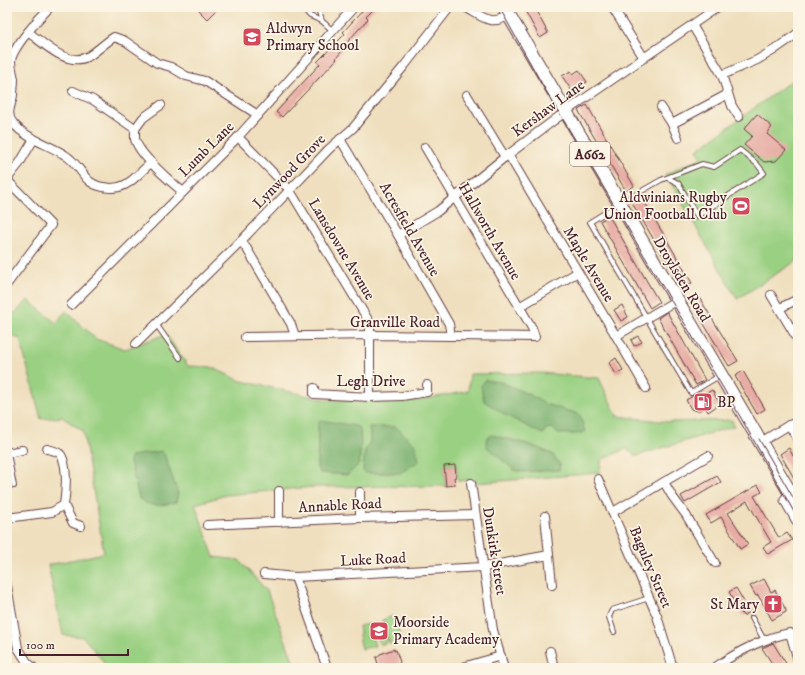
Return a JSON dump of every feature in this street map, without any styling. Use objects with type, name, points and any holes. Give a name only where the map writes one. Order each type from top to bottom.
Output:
[{"type":"main road","name":"Droylsden Road","points":[[506,11],[761,442]]},
{"type":"main road","name":"A662","points":[[761,442],[798,506]]},
{"type":"main road","name":"A662","points":[[761,442],[772,475],[798,519]]},
{"type":"street","points":[[50,7],[28,32],[11,60],[14,81],[13,97],[8,108],[12,122],[20,130],[34,139],[66,155],[78,166],[88,180],[96,186],[110,189],[125,186],[134,180],[141,171],[152,162]]},
{"type":"street","name":"Lumb Lane","points":[[71,305],[238,137],[354,7]]},
{"type":"street","name":"Lynwood Grove","points":[[136,344],[241,242],[289,189],[357,122],[450,7]]},
{"type":"street","points":[[465,7],[489,20],[497,21],[506,11]]},
{"type":"street","points":[[612,7],[644,58]]},
{"type":"street","name":"Kershaw Lane","points":[[398,235],[438,211],[507,155],[565,112],[718,7]]},
{"type":"street","points":[[692,25],[722,75],[732,106],[739,117]]},
{"type":"street","points":[[28,32],[62,57],[73,59],[81,59],[88,56],[114,37],[125,41],[157,63],[171,67],[186,76],[205,81],[258,115]]},
{"type":"street","points":[[722,75],[757,60],[798,33]]},
{"type":"street","points":[[73,91],[93,100],[135,129]]},
{"type":"street","points":[[672,124],[728,94]]},
{"type":"street","name":"Maple Avenue","points":[[467,95],[507,155],[646,388]]},
{"type":"street","points":[[161,105],[143,118],[135,129],[135,139],[142,151],[183,192]]},
{"type":"street","points":[[661,107],[672,124],[678,138]]},
{"type":"street","name":"Lansdowne Avenue","points":[[238,137],[289,189],[370,324],[370,397]]},
{"type":"street","points":[[7,284],[51,225],[7,180],[19,164],[34,139]]},
{"type":"street","name":"Acresfield Avenue","points":[[340,139],[398,235],[449,324],[451,336]]},
{"type":"street","name":"Hallworth Avenue","points":[[425,147],[532,328]]},
{"type":"street","points":[[241,242],[247,249],[291,324],[295,336]]},
{"type":"street","points":[[519,307],[578,272]]},
{"type":"street","points":[[771,295],[798,340]]},
{"type":"street","points":[[780,308],[798,299]]},
{"type":"street","points":[[616,336],[676,300]]},
{"type":"street","name":"Granville Road","points":[[245,337],[371,335],[535,337],[532,328]]},
{"type":"street","name":"Legh Drive","points":[[314,388],[314,394],[370,397],[402,396],[427,392],[427,385]]},
{"type":"street","points":[[761,442],[789,425],[798,422]]},
{"type":"street","points":[[789,425],[798,440]]},
{"type":"street","points":[[8,453],[22,450]]},
{"type":"street","points":[[47,450],[56,451],[61,455],[65,470],[66,492],[64,505],[73,523],[81,526]]},
{"type":"street","points":[[613,512],[708,456]]},
{"type":"street","name":"Baguley Street","points":[[598,479],[657,616],[673,668]]},
{"type":"street","points":[[664,482],[715,563]]},
{"type":"street","name":"Dunkirk Street","points":[[471,483],[493,630],[504,668]]},
{"type":"street","points":[[279,491],[279,522]]},
{"type":"street","points":[[360,492],[360,518]]},
{"type":"street","points":[[7,518],[52,512],[64,505]]},
{"type":"street","name":"Annable Road","points":[[207,525],[360,518],[475,515]]},
{"type":"street","points":[[545,516],[552,585]]},
{"type":"street","name":"Luke Road","points":[[264,574],[295,577],[483,567],[549,555]]},
{"type":"street","points":[[295,577],[326,668]]},
{"type":"street","points":[[7,586],[18,648],[27,662],[34,668]]},
{"type":"street","points":[[714,668],[752,645],[773,636],[790,633],[798,660]]},
{"type":"street","points":[[550,652],[554,668]]},
{"type":"street","points":[[463,667],[501,656]]},
{"type":"lane","points":[[302,7],[310,16],[322,21],[333,32]]},
{"type":"lane","points":[[315,7],[319,12],[322,21]]},
{"type":"lane","points":[[668,178],[678,183],[697,216],[764,173],[757,164],[740,150],[714,167],[702,164],[661,180],[590,222],[691,393],[721,375]]},
{"type":"lane","points":[[156,324],[180,358]]},
{"type":"lane","points":[[8,453],[14,486]]},
{"type":"lane","points":[[614,632],[609,617],[614,608],[649,598]]},
{"type":"lane","points":[[752,618],[764,640]]},
{"type":"green space","name":"Aldwinians Rugby Union Football Club","points":[[798,76],[798,260],[737,299],[665,175],[702,157],[697,150]]},
{"type":"green space","points":[[28,300],[56,323],[66,311],[96,339],[125,349],[166,334],[188,366],[211,367],[241,381],[328,400],[420,400],[468,391],[470,374],[541,373],[599,378],[617,416],[669,422],[732,420],[734,426],[636,456],[626,449],[602,459],[599,473],[476,483],[473,480],[458,481],[456,465],[444,466],[446,486],[313,487],[226,495],[195,504],[214,557],[239,560],[267,591],[295,666],[290,668],[106,668],[103,661],[83,637],[63,635],[48,565],[104,553],[83,431],[62,417],[41,419],[20,339],[7,334],[7,311],[15,313]]},
{"type":"green space","points":[[485,380],[501,382],[528,394],[545,404],[580,415],[585,432],[576,434],[558,434],[552,428],[546,429],[543,434],[540,433],[506,415],[484,401],[481,386]]},
{"type":"green space","points":[[320,420],[356,426],[360,429],[361,444],[359,464],[348,475],[320,473],[317,468],[318,425]]},
{"type":"green space","points":[[369,427],[396,427],[415,445],[419,461],[400,473],[365,473],[363,471],[365,450],[369,445],[370,439]]},
{"type":"green space","points":[[492,435],[531,445],[552,454],[560,465],[559,470],[523,472],[514,470],[487,447],[486,439]]},
{"type":"green space","points":[[161,451],[164,454],[178,493],[176,502],[152,505],[139,498],[130,462],[131,456]]},
{"type":"green space","points":[[393,616],[402,640],[390,644],[382,620]]},
{"type":"green space","points":[[382,623],[388,642],[380,645],[373,626]]},
{"type":"green space","points":[[368,624],[375,646],[362,649],[359,636],[359,626]]},
{"type":"building","points":[[195,7],[219,7],[207,19]]},
{"type":"building","points":[[366,7],[376,7],[366,17],[368,19],[348,41],[349,43],[336,58],[337,59],[282,117],[276,112],[320,64],[317,62],[345,34],[343,32]]},
{"type":"building","points":[[523,7],[534,7],[548,33],[540,38]]},
{"type":"building","points":[[579,70],[587,82],[572,91],[562,76],[571,71],[573,74]]},
{"type":"building","points":[[587,105],[634,186],[626,191],[578,110]]},
{"type":"building","points":[[757,114],[772,127],[767,134],[786,150],[776,161],[764,162],[744,145],[752,136],[744,129]]},
{"type":"building","points":[[641,196],[692,283],[683,289],[631,201]]},
{"type":"building","points":[[609,216],[659,302],[650,308],[600,221]]},
{"type":"building","points":[[697,294],[738,361],[729,366],[689,299]]},
{"type":"building","points":[[622,305],[628,317],[621,321],[614,310]]},
{"type":"building","points":[[667,312],[705,380],[696,385],[658,318]]},
{"type":"building","points":[[638,336],[642,342],[634,346],[631,340]]},
{"type":"building","points":[[616,358],[623,370],[616,374],[609,363]]},
{"type":"building","points":[[743,371],[765,409],[757,414],[735,376]]},
{"type":"building","name":"BP","points":[[712,390],[720,404],[708,412],[705,407],[698,411],[691,409],[686,400],[697,394],[699,398]]},
{"type":"building","points":[[789,448],[793,456],[798,453],[798,476],[794,478],[780,454]]},
{"type":"building","points":[[455,465],[455,485],[446,486],[444,466]]},
{"type":"building","points":[[717,476],[721,482],[685,503],[681,496]]},
{"type":"building","points":[[758,485],[762,492],[754,496],[779,538],[787,533],[792,540],[768,554],[763,547],[771,542],[747,501],[728,513],[748,544],[740,549],[721,517],[711,523],[706,515]]},
{"type":"building","name":"St Mary","points":[[764,579],[771,592],[775,590],[786,610],[786,612],[772,620],[758,595],[756,596],[750,586]]},
{"type":"building","points":[[736,588],[750,612],[743,616],[729,592]]},
{"type":"building","points":[[773,643],[787,665],[781,668],[775,668],[762,648]]},
{"type":"building","points":[[394,649],[394,651],[396,650],[400,662],[397,668],[379,668],[376,657]]},
{"type":"tram line","points":[[499,7],[542,84],[741,418],[798,519]]},
{"type":"tram line","points":[[759,439],[798,506]]},
{"type":"place","name":"Aldwyn Primary School","points":[[252,37]]},
{"type":"place","name":"Aldwinians Rugby Union Football Club","points":[[741,206]]},
{"type":"place","name":"BP","points":[[703,402]]},
{"type":"place","name":"St Mary","points":[[773,604]]},
{"type":"place","name":"Moorside Primary Academy","points":[[379,631]]}]
